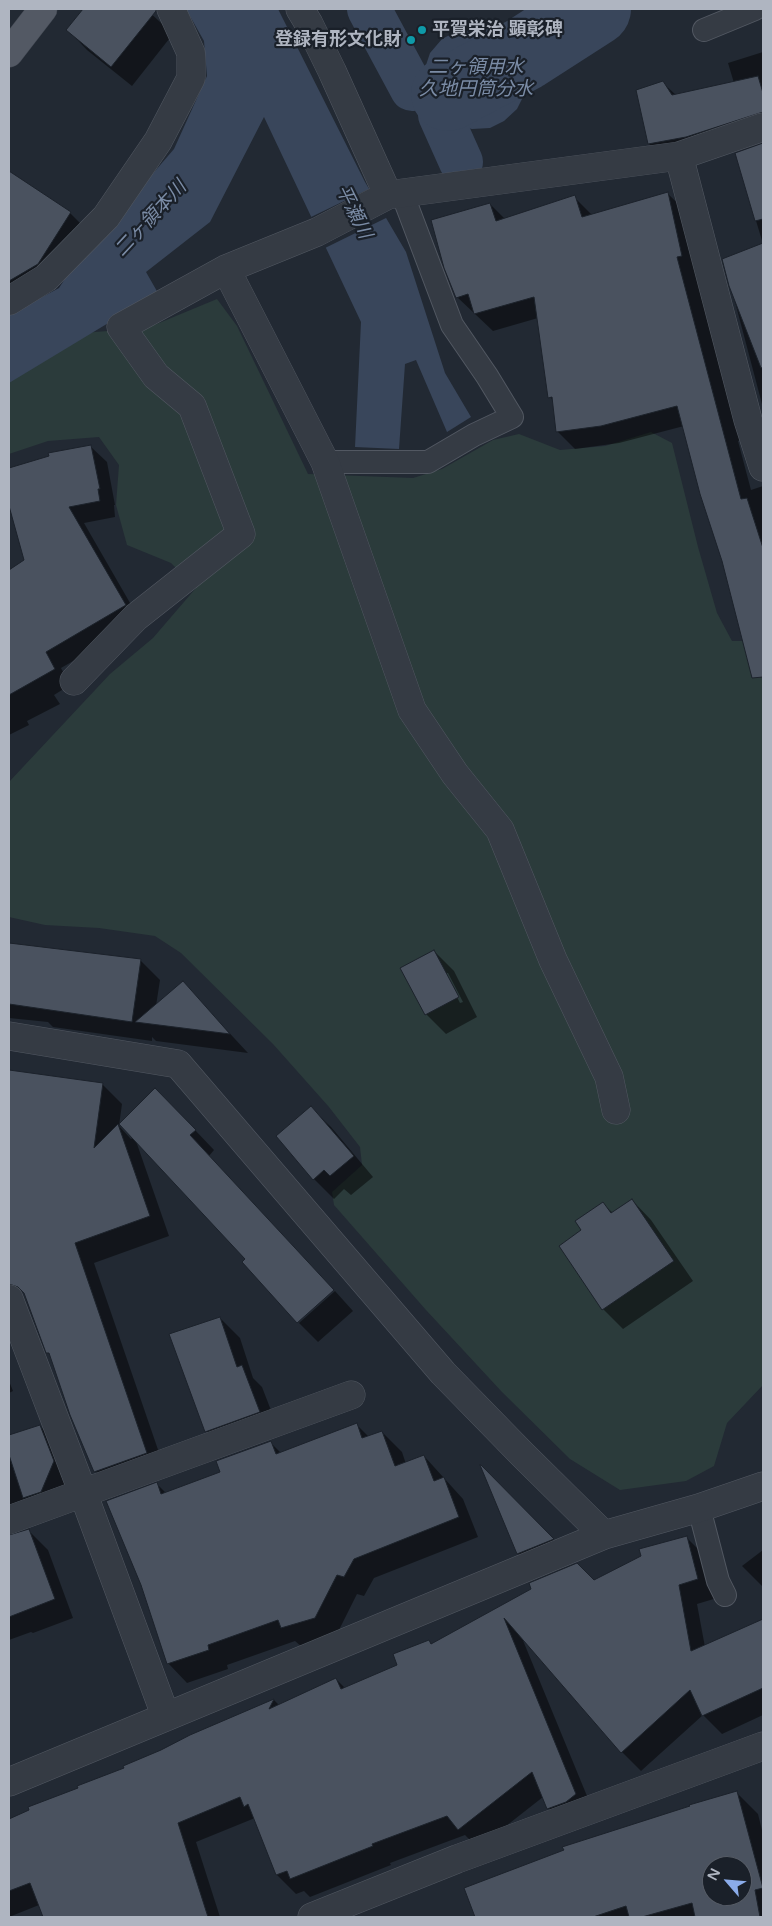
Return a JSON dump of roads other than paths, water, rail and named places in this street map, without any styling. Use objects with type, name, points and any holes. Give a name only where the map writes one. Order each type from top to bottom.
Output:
[{"type":"main road","points":[[9,53],[42,9]]},
{"type":"street","points":[[9,301],[46,278],[106,217],[158,141],[192,78],[191,53],[171,9]]},
{"type":"street","points":[[300,9],[332,70],[389,196]]},
{"type":"street","points":[[74,681],[136,617],[241,534],[192,406],[156,376],[121,327],[226,269],[317,232],[389,196],[679,156],[763,127]]},
{"type":"street","points":[[679,156],[756,419],[763,467]]},
{"type":"street","points":[[226,269],[325,462],[412,710],[455,774],[500,830],[553,960],[609,1077],[616,1110]]},
{"type":"street","points":[[9,1036],[178,1064],[443,1373],[604,1535]]},
{"type":"street","points":[[9,1299],[166,1717]]},
{"type":"street","points":[[9,1520],[351,1395]]},
{"type":"street","points":[[9,1782],[604,1535],[699,1508],[763,1486]]},
{"type":"street","points":[[312,1917],[457,1859],[763,1746]]},
{"type":"lane","points":[[704,30],[755,9]]},
{"type":"lane","points":[[325,462],[428,462],[474,434],[512,417],[452,325],[389,196]]},
{"type":"lane","points":[[699,1508],[718,1581],[725,1596]]},
{"type":"water","points":[[186,9],[278,9],[365,182],[406,252],[445,373],[471,417],[447,432],[416,360],[405,364],[399,449],[355,447],[361,322],[264,117],[210,222],[146,272],[158,293],[9,383],[9,304],[75,264],[174,149],[207,76],[204,41]]},
{"type":"water","name":"二ヶ領用水 久地円筒分水","points":[[478,26],[496,30],[511,40],[524,54],[527,75],[525,93],[517,109],[504,121],[490,128],[472,129],[455,125],[440,115],[432,105],[425,88],[423,74],[430,53],[442,39],[461,29]]},
{"type":"waterway","points":[[369,9],[412,89],[425,88]]},
{"type":"waterway","points":[[448,94],[524,54],[594,9]]},
{"type":"waterway","points":[[440,115],[461,162]]},
{"type":"place","name":"平賀栄治 顕彰碑","points":[[422,30]]},
{"type":"place","name":"登録有形文化財","points":[[411,40]]},
{"type":"water label","name":"平瀬川","points":[[353,212]]},
{"type":"water label","name":"二ヶ領本川","points":[[151,219]]}]
